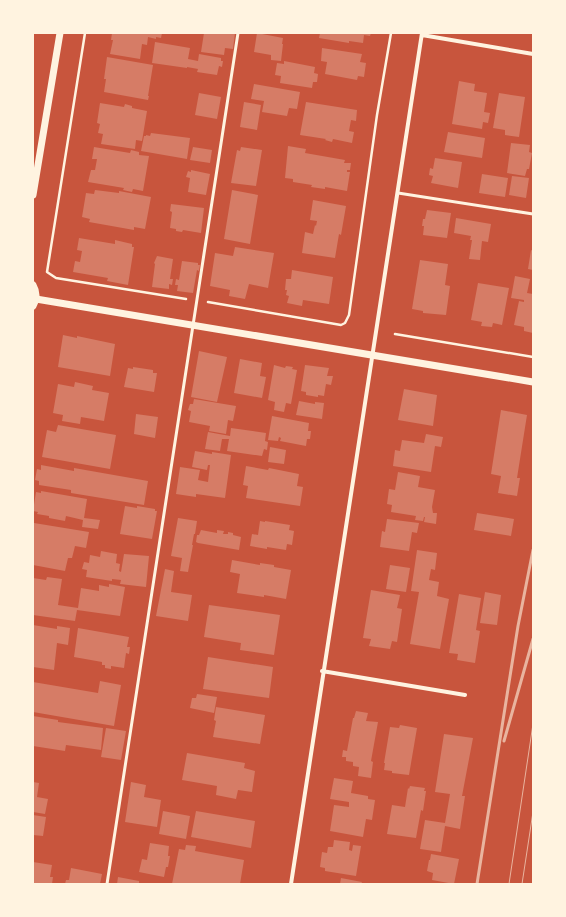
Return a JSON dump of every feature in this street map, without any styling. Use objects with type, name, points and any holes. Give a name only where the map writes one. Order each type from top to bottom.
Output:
[{"type":"street","points":[[33,195],[60,33]]},
{"type":"street","points":[[290,884],[422,34],[533,54]]},
{"type":"street","points":[[33,285],[36,293],[34,303],[194,326],[533,382]]},
{"type":"street","points":[[322,671],[465,695]]},
{"type":"lane","points":[[107,884],[238,33]]},
{"type":"lane","points":[[398,193],[533,214]]},
{"type":"path","points":[[395,334],[533,357]]},
{"type":"building","points":[[112,33],[162,33],[161,38],[156,37],[156,39],[148,37],[147,45],[142,44],[140,59],[110,54],[113,40],[111,40]]},
{"type":"building","points":[[204,33],[235,33],[233,49],[225,48],[224,55],[201,52]]},
{"type":"building","points":[[257,33],[283,38],[281,61],[271,60],[271,55],[254,52]]},
{"type":"building","points":[[320,33],[371,33],[370,36],[364,35],[363,43],[349,41],[349,43],[319,38]]},
{"type":"building","points":[[155,42],[190,48],[188,59],[198,61],[199,54],[221,58],[221,61],[223,61],[222,67],[219,66],[217,75],[197,72],[198,69],[152,63]]},
{"type":"building","points":[[322,48],[362,54],[360,62],[366,63],[364,77],[358,76],[357,80],[325,74],[327,62],[321,61]]},
{"type":"building","points":[[107,57],[153,65],[148,100],[104,92]]},
{"type":"building","points":[[284,61],[315,67],[314,73],[318,74],[317,82],[313,82],[312,88],[280,83],[281,76],[275,75],[277,63],[284,64]]},
{"type":"building","points":[[459,81],[475,84],[474,91],[487,93],[484,112],[490,113],[488,123],[483,122],[482,129],[452,124]]},
{"type":"building","points":[[254,84],[300,92],[297,109],[289,108],[287,116],[262,112],[264,101],[251,99]]},
{"type":"building","points":[[199,93],[221,97],[217,119],[195,115]]},
{"type":"building","points":[[499,93],[525,97],[519,137],[505,135],[505,130],[493,128]]},
{"type":"building","points":[[244,102],[261,105],[257,130],[240,127]]},
{"type":"building","points":[[306,102],[357,110],[356,121],[351,120],[349,131],[354,132],[352,143],[333,139],[332,142],[325,140],[326,139],[300,135]]},
{"type":"building","points":[[100,103],[124,107],[125,104],[132,106],[132,108],[147,111],[142,141],[136,140],[135,149],[101,144],[103,134],[98,133],[100,124],[97,123]]},
{"type":"building","points":[[448,132],[485,138],[482,158],[444,152]]},
{"type":"building","points":[[151,133],[190,138],[187,159],[141,151],[144,136],[150,136]]},
{"type":"building","points":[[511,143],[530,145],[529,152],[532,153],[529,169],[527,169],[525,176],[507,173]]},
{"type":"building","points":[[288,146],[306,149],[305,153],[345,160],[344,163],[351,163],[350,170],[347,170],[347,172],[350,172],[347,191],[325,187],[325,189],[311,187],[312,185],[293,182],[293,179],[285,178]]},
{"type":"building","points":[[94,147],[130,153],[131,150],[139,152],[139,155],[149,156],[143,191],[133,189],[132,192],[123,190],[124,188],[88,182],[91,170],[95,170],[97,159],[92,159]]},
{"type":"building","points":[[193,147],[212,150],[210,163],[190,160]]},
{"type":"building","points":[[241,147],[262,150],[256,186],[231,183],[237,150],[240,151]]},
{"type":"building","points":[[435,158],[462,162],[458,188],[431,183],[433,176],[429,175],[430,168],[433,169]]},
{"type":"building","points":[[191,170],[210,174],[206,195],[188,192],[190,178],[186,177],[188,171],[191,172]]},
{"type":"building","points":[[482,174],[508,178],[505,197],[479,193]]},
{"type":"building","points":[[512,176],[529,178],[526,198],[509,195]]},
{"type":"building","points":[[95,190],[119,193],[119,191],[151,197],[145,229],[134,227],[134,230],[89,222],[90,219],[82,217],[86,193],[94,194]]},
{"type":"building","points":[[232,190],[258,195],[250,244],[224,239]]},
{"type":"building","points":[[313,200],[346,206],[335,258],[302,253],[305,232],[313,234],[315,225],[316,226],[317,221],[310,220]]},
{"type":"building","points":[[171,204],[204,208],[201,233],[183,230],[182,232],[170,228],[172,212],[170,211]]},
{"type":"building","points":[[427,210],[451,213],[447,238],[423,235],[423,219],[425,219]]},
{"type":"building","points":[[456,218],[491,224],[488,242],[482,241],[480,260],[469,259],[472,240],[470,240],[471,236],[454,233]]},
{"type":"building","points":[[79,238],[115,244],[115,240],[132,244],[132,247],[134,247],[128,285],[107,281],[108,278],[73,272],[75,261],[80,262],[82,251],[77,250]]},
{"type":"building","points":[[235,247],[274,253],[268,288],[249,284],[245,299],[229,296],[230,290],[210,286],[215,253],[233,256]]},
{"type":"building","points":[[531,250],[533,251],[533,270],[528,269]]},
{"type":"building","points":[[157,256],[173,259],[170,279],[173,279],[172,285],[169,284],[169,289],[152,287],[154,263]]},
{"type":"building","points":[[420,260],[448,264],[445,285],[450,286],[446,315],[423,313],[423,311],[412,309]]},
{"type":"building","points":[[182,261],[198,263],[198,265],[200,265],[199,271],[197,270],[193,293],[177,291],[178,285],[175,285],[176,279],[179,280]]},
{"type":"building","points":[[292,270],[333,277],[329,304],[303,300],[302,306],[287,303],[289,296],[286,295],[287,290],[285,290],[286,279],[291,279]]},
{"type":"building","points":[[515,276],[530,279],[527,293],[533,294],[533,333],[524,331],[524,327],[514,325],[519,301],[524,302],[524,300],[511,298]]},
{"type":"building","points":[[478,283],[509,288],[502,325],[493,323],[492,327],[481,326],[482,322],[471,320]]},
{"type":"building","points":[[63,335],[77,338],[77,336],[115,344],[110,376],[58,367]]},
{"type":"building","points":[[199,351],[227,357],[217,402],[191,397]]},
{"type":"building","points":[[240,359],[262,363],[260,376],[266,377],[262,398],[234,393]]},
{"type":"building","points":[[274,365],[285,368],[286,366],[293,367],[292,369],[297,370],[291,404],[286,403],[284,412],[274,410],[275,402],[268,400]]},
{"type":"building","points":[[305,365],[329,368],[327,376],[333,376],[331,385],[326,384],[324,396],[318,395],[318,397],[306,395],[306,392],[301,391]]},
{"type":"building","points":[[133,367],[153,370],[153,373],[157,373],[154,392],[124,387],[128,368],[133,369]]},
{"type":"building","points":[[75,382],[93,386],[92,390],[109,393],[104,421],[81,417],[80,424],[62,421],[63,415],[53,413],[58,384],[74,387]]},
{"type":"building","points":[[404,389],[437,395],[433,426],[398,420]]},
{"type":"building","points":[[194,399],[236,406],[233,421],[228,420],[226,434],[209,431],[210,426],[189,422],[191,411],[188,410],[190,404],[193,404]]},
{"type":"building","points":[[299,401],[315,404],[315,402],[324,403],[322,419],[296,415]]},
{"type":"building","points":[[501,410],[527,415],[517,478],[520,478],[517,496],[498,493],[501,476],[491,474]]},
{"type":"building","points":[[136,414],[158,417],[155,438],[134,434]]},
{"type":"building","points":[[272,416],[309,423],[308,431],[311,431],[310,439],[307,439],[306,446],[280,441],[281,438],[279,437],[278,441],[268,440]]},
{"type":"building","points":[[58,425],[116,435],[110,469],[42,457],[47,430],[56,432]]},
{"type":"building","points":[[231,428],[266,433],[265,441],[268,442],[267,450],[264,449],[262,456],[227,451],[229,439],[222,439],[220,451],[205,449],[208,432],[230,436]]},
{"type":"building","points":[[426,434],[443,437],[441,447],[435,446],[431,472],[393,466],[395,450],[400,451],[402,440],[424,443]]},
{"type":"building","points":[[270,447],[286,450],[284,464],[268,462]]},
{"type":"building","points":[[195,451],[231,455],[225,498],[196,494],[196,497],[176,494],[180,467],[200,470],[198,480],[208,482],[210,465],[208,465],[207,470],[192,467]]},
{"type":"building","points":[[41,465],[74,471],[74,468],[148,481],[144,505],[71,493],[71,490],[39,485],[39,481],[35,480],[37,469],[41,470]]},
{"type":"building","points":[[246,466],[268,470],[269,468],[299,474],[297,486],[303,487],[300,506],[246,498],[248,486],[243,485]]},
{"type":"building","points":[[398,472],[420,476],[418,487],[435,490],[432,507],[433,513],[437,513],[436,524],[424,522],[425,517],[423,521],[415,520],[416,516],[391,512],[392,505],[387,504],[389,489],[395,490]]},
{"type":"building","points":[[41,491],[87,499],[84,518],[100,520],[98,529],[82,527],[83,520],[66,516],[65,521],[37,514],[38,512],[33,511],[36,492],[41,493]]},
{"type":"building","points":[[125,506],[137,508],[137,506],[155,509],[155,511],[157,511],[152,539],[120,534]]},
{"type":"building","points":[[477,513],[514,519],[511,536],[474,530]]},
{"type":"building","points":[[178,518],[197,521],[188,572],[180,571],[182,558],[171,556]]},
{"type":"building","points":[[387,519],[419,523],[417,533],[412,532],[409,551],[380,547],[382,531],[385,532]]},
{"type":"building","points":[[260,521],[290,525],[289,530],[294,531],[292,545],[287,544],[286,550],[250,546],[252,534],[258,535]]},
{"type":"building","points":[[34,523],[89,532],[86,548],[75,546],[72,558],[68,558],[65,571],[33,565]]},
{"type":"building","points":[[201,530],[217,533],[217,530],[224,531],[223,534],[228,534],[228,532],[241,537],[239,550],[196,542],[197,535],[199,535]]},
{"type":"building","points":[[417,550],[437,553],[435,570],[431,569],[429,580],[439,582],[437,596],[449,599],[440,649],[410,644],[419,592],[411,591]]},
{"type":"building","points":[[101,551],[117,554],[116,563],[120,564],[119,571],[121,572],[124,554],[149,556],[146,587],[120,584],[121,580],[112,579],[112,581],[86,577],[87,570],[82,569],[84,562],[89,563],[90,555],[100,557]]},
{"type":"building","points":[[232,560],[260,565],[260,563],[274,565],[274,567],[291,570],[286,599],[264,595],[264,597],[237,593],[240,574],[230,572]]},
{"type":"building","points":[[390,565],[410,568],[406,592],[386,589]]},
{"type":"building","points":[[165,569],[174,571],[171,592],[192,595],[188,621],[156,616]]},
{"type":"building","points":[[47,577],[62,579],[58,605],[78,608],[81,588],[99,591],[99,585],[109,587],[109,584],[125,587],[120,616],[77,610],[75,621],[33,615],[33,578],[46,580]]},
{"type":"building","points":[[371,590],[400,595],[397,608],[402,609],[397,642],[392,641],[390,649],[369,646],[371,639],[363,638]]},
{"type":"building","points":[[485,592],[501,595],[497,625],[480,623]]},
{"type":"building","points":[[459,594],[481,598],[476,630],[480,631],[475,663],[457,660],[458,654],[449,653]]},
{"type":"building","points":[[209,605],[280,615],[274,655],[240,650],[241,643],[204,637]]},
{"type":"building","points":[[33,625],[57,629],[57,626],[70,628],[68,645],[57,643],[54,670],[33,667]]},
{"type":"building","points":[[78,628],[129,637],[127,647],[130,647],[129,654],[126,653],[124,668],[111,666],[111,669],[105,668],[105,665],[102,665],[102,662],[74,657]]},
{"type":"building","points":[[208,657],[273,667],[269,698],[203,689]]},
{"type":"building","points":[[100,681],[121,685],[114,726],[33,712],[33,682],[98,693]]},
{"type":"building","points":[[197,694],[217,697],[214,713],[190,708],[192,698],[196,698]]},
{"type":"building","points":[[216,707],[265,715],[260,744],[213,737],[216,721],[214,720]]},
{"type":"building","points":[[356,711],[368,713],[366,721],[378,722],[371,761],[373,762],[371,778],[358,776],[359,767],[353,766],[353,762],[346,761],[346,757],[342,757],[343,750],[347,751],[353,718]]},
{"type":"building","points":[[33,716],[58,720],[58,722],[103,728],[101,750],[66,745],[65,751],[33,746]]},
{"type":"building","points":[[400,725],[417,728],[409,775],[392,773],[392,771],[384,770],[390,727],[399,728]]},
{"type":"building","points":[[106,728],[126,731],[121,760],[101,757]]},
{"type":"building","points":[[444,734],[473,738],[462,796],[465,796],[460,829],[445,826],[441,852],[420,849],[425,820],[445,823],[450,794],[435,792]]},
{"type":"building","points":[[187,753],[245,763],[244,768],[255,771],[252,792],[238,790],[236,799],[216,795],[217,786],[182,780]]},
{"type":"building","points":[[334,778],[353,781],[351,793],[368,796],[368,799],[375,800],[372,820],[366,819],[363,837],[330,831],[334,805],[349,807],[349,802],[330,799]]},
{"type":"building","points":[[33,782],[39,783],[37,797],[48,799],[45,814],[33,812]]},
{"type":"building","points":[[131,782],[146,785],[144,797],[161,800],[157,827],[125,822]]},
{"type":"building","points":[[410,786],[425,788],[424,791],[426,791],[423,811],[421,810],[416,838],[387,834],[392,805],[405,807],[408,788],[409,789]]},
{"type":"building","points":[[163,811],[190,816],[186,839],[159,834]]},
{"type":"building","points":[[196,811],[255,821],[251,848],[191,837]]},
{"type":"building","points":[[33,815],[46,817],[43,836],[33,835]]},
{"type":"building","points":[[334,840],[350,842],[349,850],[352,851],[353,845],[361,846],[356,876],[325,871],[325,868],[320,867],[322,852],[327,853],[328,847],[333,847]]},
{"type":"building","points":[[150,843],[169,846],[168,856],[170,856],[164,877],[139,872],[142,859],[147,860]]},
{"type":"building","points":[[186,845],[196,846],[195,851],[244,860],[240,884],[172,884],[179,849],[185,850]]},
{"type":"building","points":[[431,854],[459,859],[454,884],[432,880],[433,873],[427,871]]},
{"type":"building","points":[[33,862],[52,865],[50,877],[53,877],[52,884],[33,884]]},
{"type":"building","points":[[71,868],[102,874],[100,884],[65,884],[66,880],[69,880]]},
{"type":"building","points":[[118,877],[139,881],[139,884],[117,884]]},
{"type":"building","points":[[341,878],[362,882],[361,884],[340,884]]},
{"type":"tram line","points":[[509,884],[533,724]]},
{"type":"tram line","points":[[522,884],[533,812]]},
{"type":"railway","points":[[477,884],[518,626],[533,550]]},
{"type":"railway","points":[[504,741],[533,639]]}]
